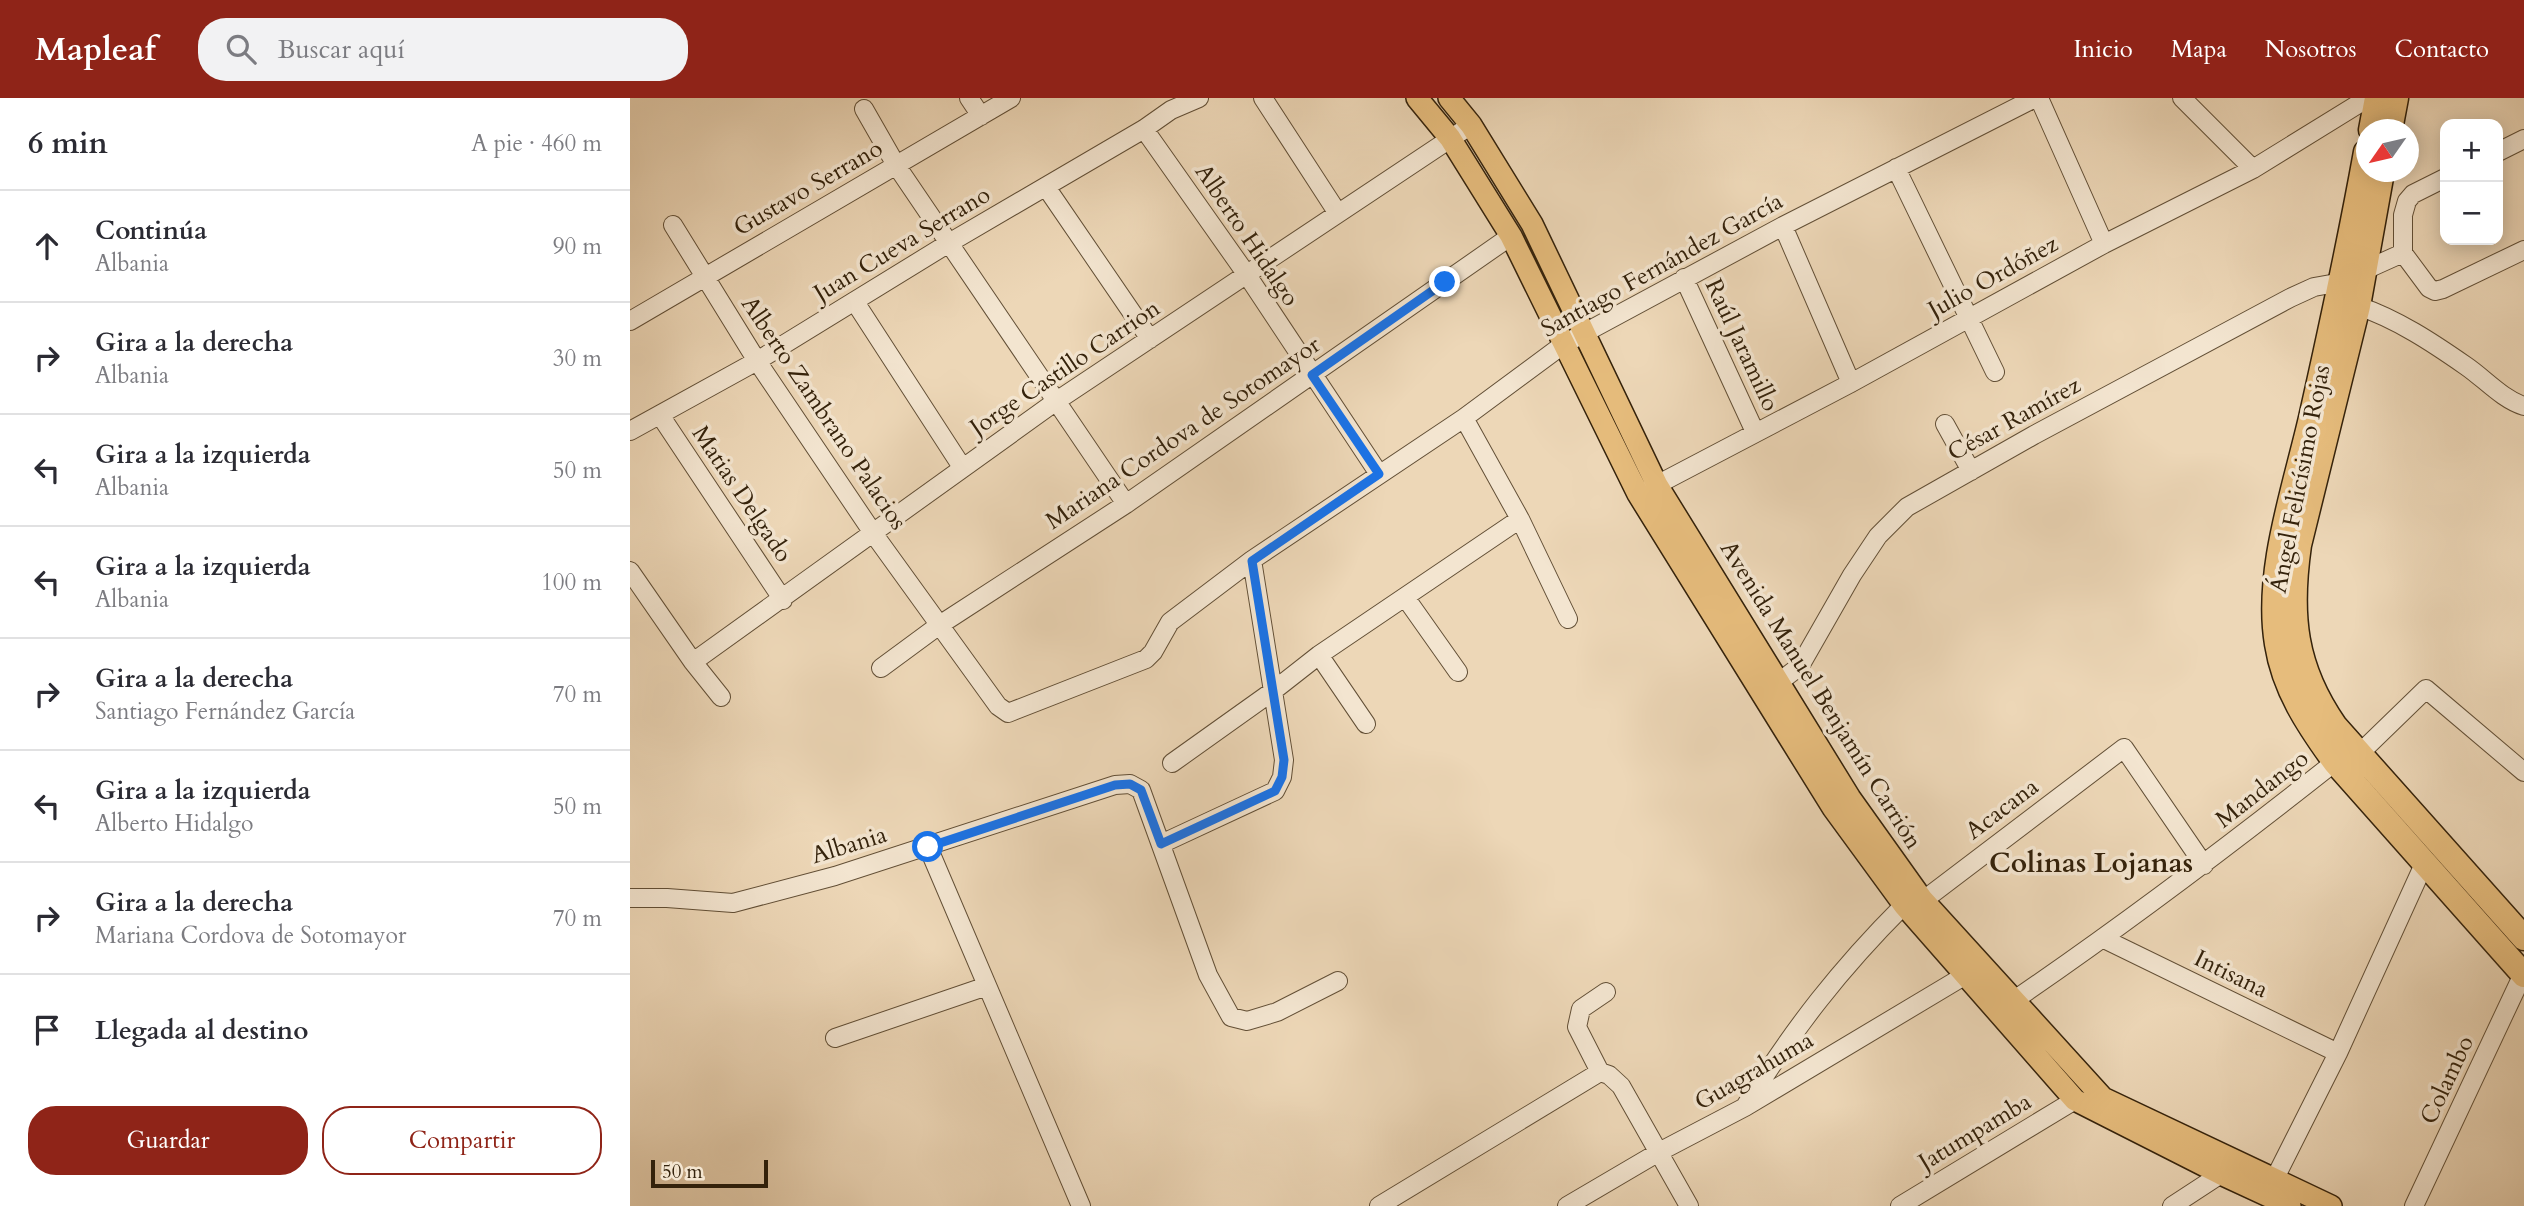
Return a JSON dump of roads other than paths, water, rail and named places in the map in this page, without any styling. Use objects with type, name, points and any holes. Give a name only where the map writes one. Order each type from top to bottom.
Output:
[{"type":"highway","points":[[2373,119],[2377,98]]},
{"type":"highway","points":[[2392,119],[2396,98]]},
{"type":"highway","name":"Ángel Felicísimo Rojas","points":[[2364,182],[2353,276],[2358,306],[2305,514],[2294,585],[2295,635],[2308,680],[2319,703],[2335,726],[2524,938]]},
{"type":"highway","name":"Ángel Felicísimo Rojas","points":[[2379,182],[2284,533],[2275,590],[2277,643],[2290,691],[2309,725],[2335,762],[2524,975]]},
{"type":"main road","name":"Avenida Manuel Benjamín Carrión","points":[[1417,98],[1450,138],[1511,236],[1638,494],[1833,808],[1912,905],[1964,976],[2075,1100],[2290,1206]]},
{"type":"main road","name":"Avenida Manuel Benjamín Carrión","points":[[1449,98],[1471,125],[1532,224],[1657,485],[1912,905],[2013,1001],[2103,1098],[2331,1206]]},
{"type":"street","points":[[969,98],[981,116]]},
{"type":"street","name":"Gustavo Serrano","points":[[630,321],[1011,98]]},
{"type":"street","name":"Juan Cueva Serrano","points":[[630,431],[757,361],[949,243],[1144,129],[1167,104],[1199,98]]},
{"type":"street","points":[[1263,98],[1337,212]]},
{"type":"street","points":[[2037,98],[2104,244]]},
{"type":"street","name":"Santiago Fernández García","points":[[938,626],[998,706],[1007,713],[1146,659],[1170,622],[1252,561],[1464,418],[1564,344],[1783,226],[2037,98]]},
{"type":"street","points":[[2182,98],[2253,169]]},
{"type":"street","name":"Julio Ordóñez","points":[[1638,494],[1851,383],[2104,244],[2253,169],[2368,98]]},
{"type":"street","points":[[864,109],[896,164],[1126,505]]},
{"type":"street","name":"Jorge Castillo Carrion","points":[[693,662],[783,600],[962,467],[1055,402],[1471,125]]},
{"type":"street","name":"Alberto Hidalgo","points":[[1144,129],[1247,275],[1379,474]]},
{"type":"street","points":[[2503,150],[2524,139]]},
{"type":"street","points":[[1896,169],[1996,372]]},
{"type":"street","points":[[2440,180],[2413,194],[2407,201],[2403,215],[2403,253],[2429,288],[2435,291],[2524,250]]},
{"type":"street","points":[[1046,187],[1150,339]]},
{"type":"street","name":"Alberto Zambrano Palacios","points":[[673,225],[757,361],[938,626]]},
{"type":"street","points":[[1783,226],[1851,383]]},
{"type":"street","name":"Mariana Cordova de Sotomayor","points":[[881,668],[938,626],[1126,505],[1511,236]]},
{"type":"street","name":"César Ramírez","points":[[1779,682],[1800,666],[1852,575],[1878,536],[1907,507],[2155,369],[2290,298],[2314,287],[2353,276],[2403,253]]},
{"type":"street","name":"Raúl Jaramillo","points":[[1684,278],[1755,432]]},
{"type":"street","points":[[855,302],[962,467]]},
{"type":"street","points":[[2358,306],[2386,316],[2466,366],[2514,403],[2524,405]]},
{"type":"street","name":"Matias Delgado","points":[[660,415],[783,600]]},
{"type":"street","points":[[1464,418],[1520,519],[1567,619]]},
{"type":"street","points":[[1945,424],[1971,471]]},
{"type":"street","points":[[1171,763],[1273,691],[1319,654],[1520,519]]},
{"type":"street","points":[[1161,844],[1275,791],[1282,777],[1284,760],[1252,561]]},
{"type":"street","points":[[630,571],[693,662],[721,696]]},
{"type":"street","points":[[1405,597],[1458,671]]},
{"type":"street","points":[[1319,654],[1366,724]]},
{"type":"street","points":[[2359,754],[2426,689],[2524,772]]},
{"type":"street","name":"Acacana","points":[[1745,1107],[1779,1052],[1817,1000],[1859,951],[1912,905],[2124,748],[2204,866]]},
{"type":"street","name":"Mandango","points":[[2013,1001],[2204,866],[2335,762]]},
{"type":"street","name":"Albania","points":[[630,898],[733,903],[835,876],[1115,785],[1130,784],[1141,790],[1208,975],[1231,1017],[1247,1021],[1267,1015],[1338,981]]},
{"type":"street","points":[[928,847],[1081,1206]]},
{"type":"street","points":[[2274,1180],[2338,1053],[2426,862]]},
{"type":"street","name":"Intisana","points":[[2104,939],[2338,1053]]},
{"type":"street","name":"Colambo","points":[[2414,1206],[2524,975]]},
{"type":"street","name":"Guagrahuma","points":[[1567,1206],[1659,1152],[1745,1107],[1964,976]]},
{"type":"street","points":[[835,1038],[987,986]]},
{"type":"street","points":[[1606,992],[1581,1009],[1577,1027],[1600,1072],[1613,1077],[1621,1086],[1689,1206]]},
{"type":"street","points":[[1378,1206],[1600,1072]]},
{"type":"street","name":"Jatumpamba","points":[[1899,1206],[2075,1100]]},
{"type":"street","points":[[2172,1206],[2221,1174]]},
{"type":"district","name":"Colinas Lojanas","points":[[2091,863]]}]
